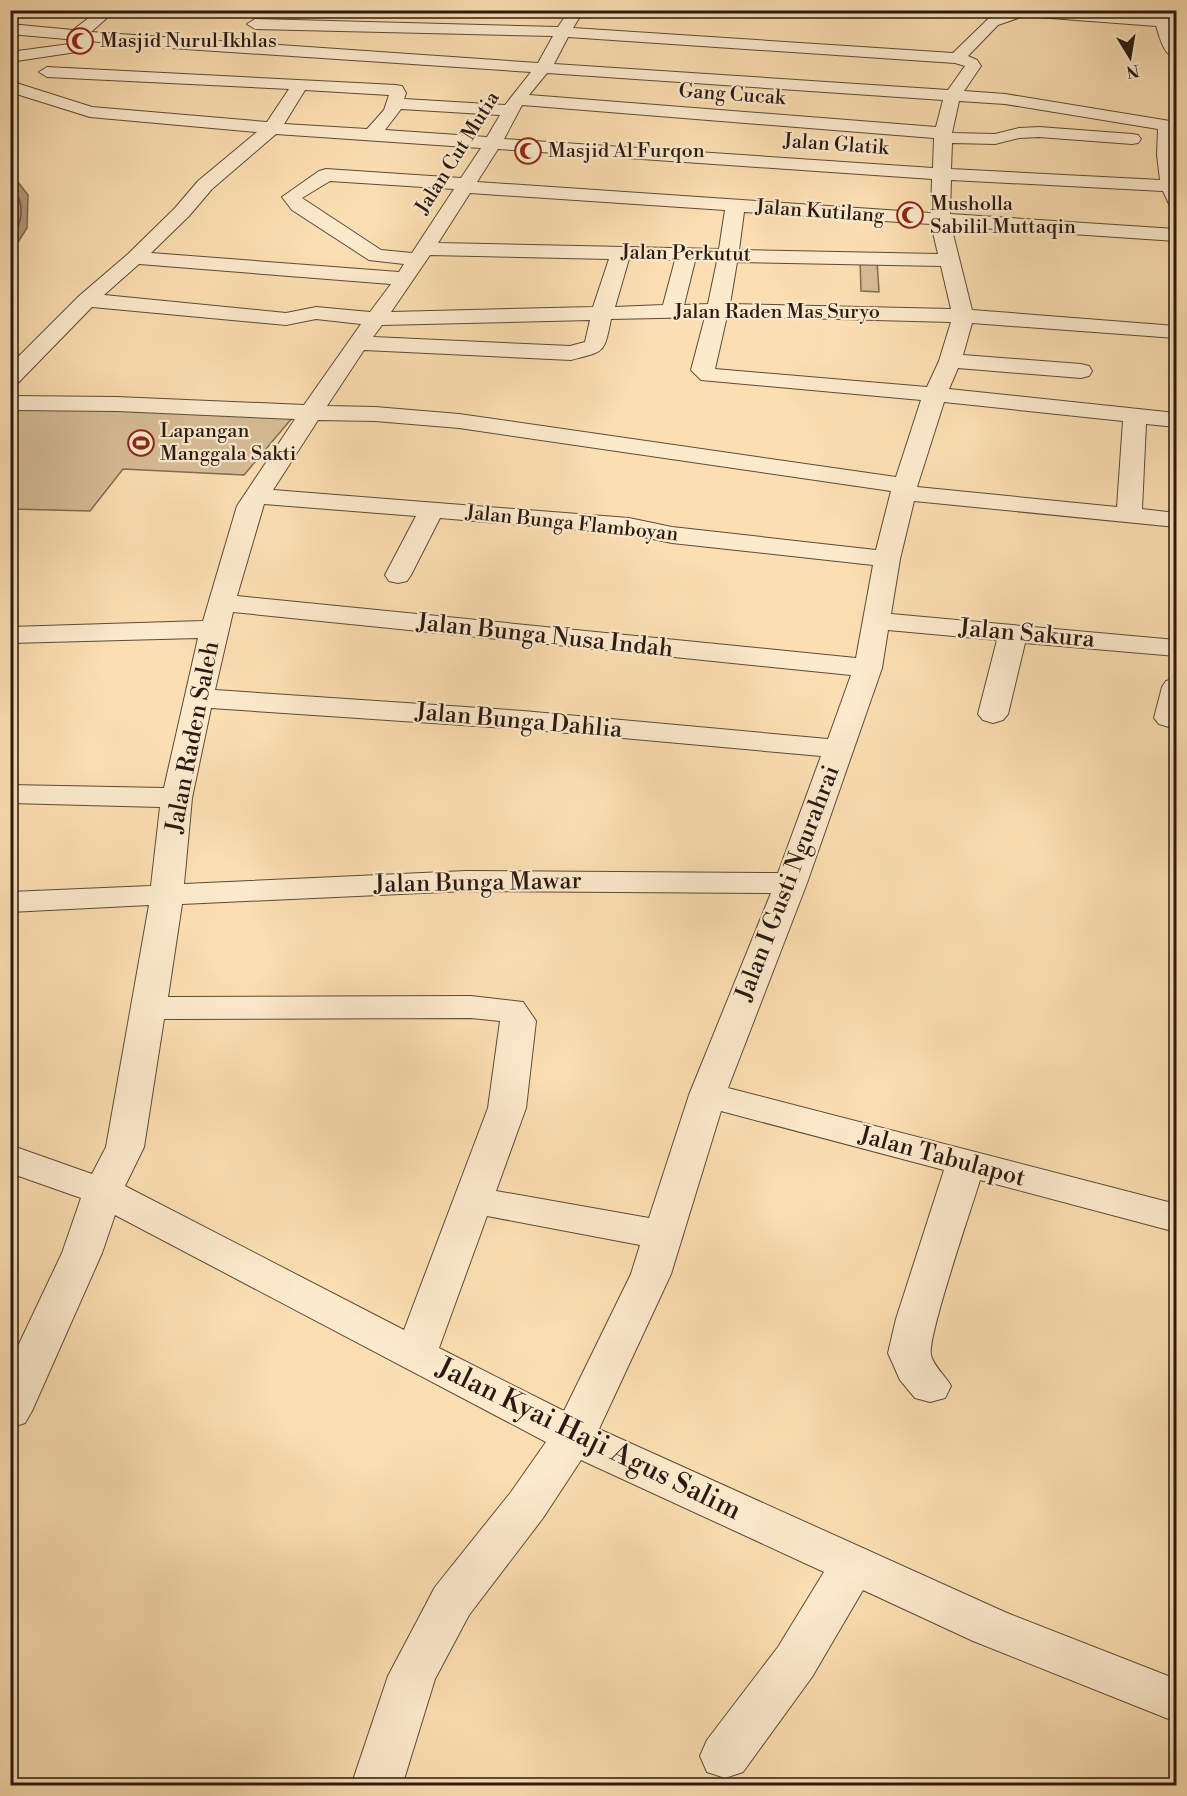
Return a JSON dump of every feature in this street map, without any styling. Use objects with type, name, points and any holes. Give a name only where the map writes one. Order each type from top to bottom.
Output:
[{"type":"street","points":[[16,88],[47,72],[109,10]]},
{"type":"street","name":"Jalan Cut Mutia","points":[[377,319],[492,144],[514,105],[543,68],[575,10]]},
{"type":"street","points":[[957,58],[993,22],[1012,17],[1014,11],[1114,14],[1169,22],[1166,35],[1176,53]]},
{"type":"street","points":[[198,79],[263,16],[368,18],[957,58],[973,66],[952,96],[943,135],[940,220],[963,316]]},
{"type":"street","points":[[344,55],[368,18]]},
{"type":"street","points":[[10,29],[78,41]]},
{"type":"street","points":[[10,57],[95,36],[543,68],[856,78],[952,96],[1038,103],[1169,132],[1175,190]]},
{"type":"street","points":[[856,78],[874,52]]},
{"type":"street","points":[[339,87],[364,63],[365,57]]},
{"type":"street","points":[[47,72],[396,90],[398,93],[392,111],[371,136]]},
{"type":"street","points":[[10,378],[86,300],[135,258],[182,212],[205,185],[272,128],[300,85]]},
{"type":"street","name":"Jalan Glatik","points":[[16,88],[90,112],[492,144],[810,188],[941,174],[1175,190]]},
{"type":"street","points":[[751,117],[762,99]]},
{"type":"street","name":"Gang Cucak","points":[[394,104],[514,105],[751,117],[994,139],[1019,133],[1039,132],[1169,132]]},
{"type":"street","points":[[416,168],[468,181]]},
{"type":"street","points":[[359,275],[376,256],[299,206],[291,197],[321,176],[328,174],[468,181]]},
{"type":"street","name":"Jalan Kutilang","points":[[468,181],[735,206],[810,188],[940,220],[1176,235]]},
{"type":"street","points":[[735,206],[730,255],[719,310],[702,370],[709,375],[874,388],[1176,420]]},
{"type":"street","points":[[358,343],[561,353],[585,351],[595,346],[602,313],[621,253]]},
{"type":"street","name":"Jalan Perkutut","points":[[376,256],[621,253],[948,260]]},
{"type":"street","points":[[672,311],[687,254]]},
{"type":"street","points":[[135,258],[405,279]]},
{"type":"street","name":"Jalan Raden Mas Suryo","points":[[86,300],[286,319],[316,313],[377,319],[719,310],[834,311],[963,316],[1176,332]]},
{"type":"street","points":[[512,351],[523,315]]},
{"type":"street","name":"Jalan I Gusti Ngurahrai","points":[[376,1785],[412,1676],[452,1601],[527,1505],[573,1437],[651,1275],[706,1095],[791,883],[868,668],[887,560],[905,490],[934,396],[950,361],[963,316]]},
{"type":"street","name":"Jalan Raden Saleh","points":[[10,1411],[23,1350],[81,1253],[103,1191],[125,1148],[150,1008],[177,798],[218,616],[250,506],[358,343],[377,319]]},
{"type":"street","points":[[1076,410],[1086,325]]},
{"type":"street","points":[[950,361],[1081,371]]},
{"type":"street","points":[[10,403],[117,404],[375,414],[459,421],[905,490],[1176,520]]},
{"type":"street","points":[[1129,514],[1135,416]]},
{"type":"street","name":"Jalan Bunga Flamboyan","points":[[256,496],[629,526],[672,535],[887,560]]},
{"type":"street","points":[[398,574],[432,509]]},
{"type":"street","name":"Jalan Bunga Nusa Indah","points":[[10,635],[218,616],[868,668]]},
{"type":"street","name":"Jalan Sakura","points":[[878,621],[1176,648]]},
{"type":"street","points":[[993,714],[1013,633]]},
{"type":"street","points":[[1169,718],[1176,687]]},
{"type":"street","name":"Jalan Bunga Dahlia","points":[[199,698],[523,720],[838,749]]},
{"type":"street","points":[[10,794],[177,798]]},
{"type":"street","name":"Jalan Bunga Mawar","points":[[10,902],[466,881],[791,883]]},
{"type":"street","points":[[150,1008],[471,1007],[511,1010],[518,1021],[507,1108],[416,1353]]},
{"type":"street","name":"Jalan Tabulapot","points":[[706,1095],[1176,1218]]},
{"type":"street","name":"Jalan Kyai Haji Agus Salim","points":[[10,1158],[58,1177],[103,1191],[573,1437],[990,1627],[1176,1701]]},
{"type":"street","points":[[930,1386],[915,1369],[909,1353],[917,1319],[966,1163]]},
{"type":"street","points":[[472,1200],[663,1235]]},
{"type":"street","points":[[725,1756],[795,1662],[853,1565]]},
{"type":"shaded area","points":[[860,259],[877,260],[879,292],[861,291]]},
{"type":"shaded area","name":"Lapangan Manggala Sakti","points":[[11,407],[293,417],[244,475],[123,469],[90,511],[11,509]]},
{"type":"water","points":[[11,173],[28,195],[27,228],[11,253]]},
{"type":"place","name":"Masjid Nurul Ikhlas","points":[[80,41]]},
{"type":"place","name":"Masjid Al Furqon","points":[[528,151]]},
{"type":"place","name":"Musholla Sabilil Muttaqin","points":[[910,215]]},
{"type":"place","name":"Lapangan Manggala Sakti","points":[[141,443]]}]
